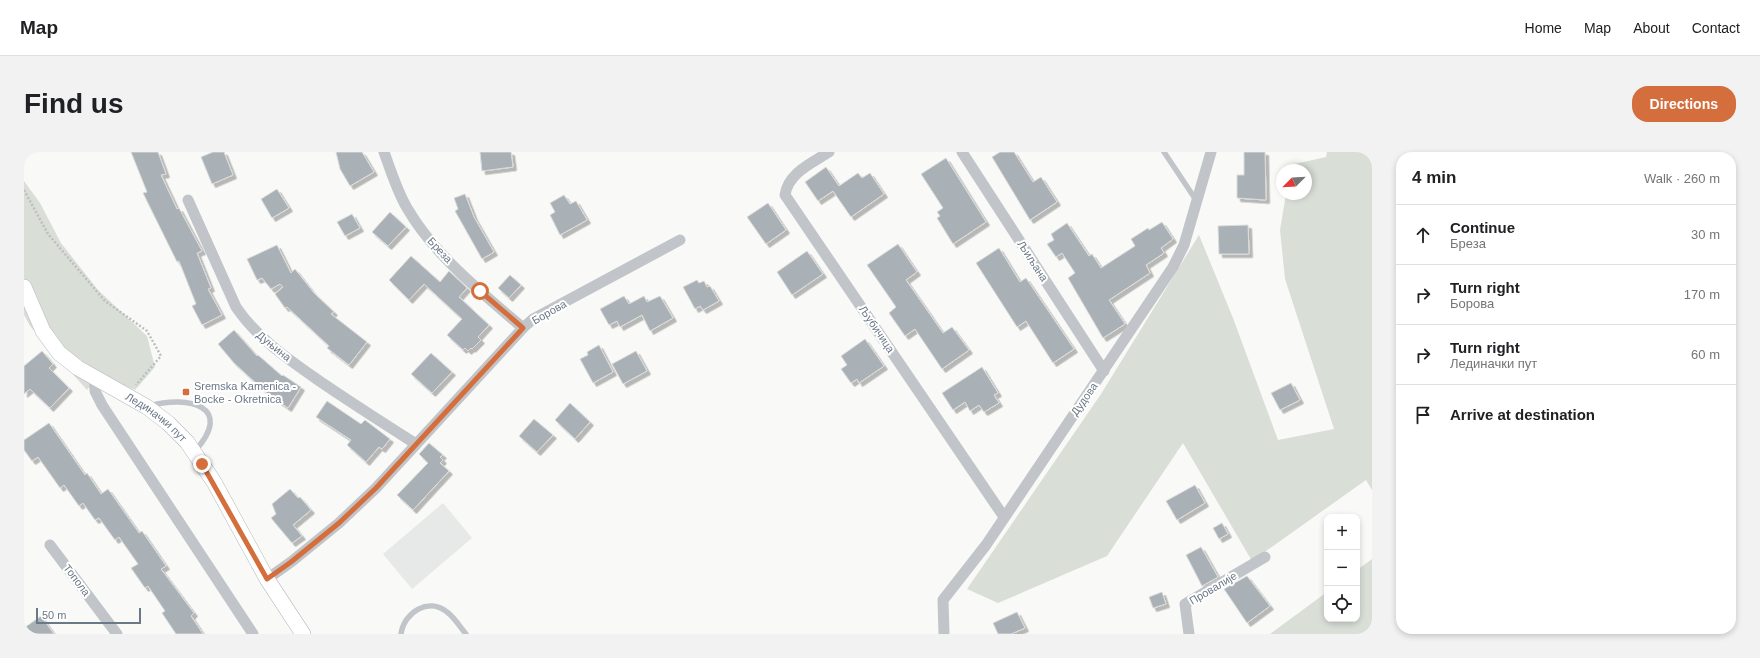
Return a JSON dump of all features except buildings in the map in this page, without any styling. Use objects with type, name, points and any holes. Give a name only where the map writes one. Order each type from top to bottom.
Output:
[{"type":"main road","name":"Лединачки пут","points":[[24,287],[36,317],[51,343],[68,362],[147,407],[173,428],[194,452],[214,482],[267,579],[303,634]]},
{"type":"street","name":"Бреза","points":[[384,152],[406,207],[419,228],[439,251],[480,291],[523,328]]},
{"type":"street","name":"Љубичица","points":[[829,152],[795,174],[787,185],[785,195],[1004,517]]},
{"type":"street","name":"Љиљана","points":[[962,152],[1104,371]]},
{"type":"street","name":"Дудова","points":[[944,634],[943,600],[986,546],[1044,456],[1104,371],[1173,267],[1184,245],[1211,152]]},
{"type":"street","name":"Дуњина","points":[[188,200],[231,297],[245,321],[259,336],[299,367],[416,444]]},
{"type":"street","name":"Борова","points":[[267,579],[291,562],[339,523],[376,488],[523,328],[533,319],[680,240]]},
{"type":"street","points":[[94,376],[95,391],[102,405],[248,632]]},
{"type":"street","name":"Топола","points":[[50,545],[118,634]]},
{"type":"street","name":"Провалије","points":[[1190,634],[1185,604],[1265,557]]},
{"type":"lane","points":[[1164,152],[1197,202]]},
{"type":"lane","points":[[147,407],[172,401],[191,402],[201,406],[208,413],[210,421],[209,430],[202,443],[194,452]]},
{"type":"lane","points":[[401,634],[406,619],[412,612],[429,606],[439,608],[447,612],[466,634]]},
{"type":"path","points":[[24,190],[48,234],[105,301],[147,331],[161,356],[127,396]]},
{"type":"shaded area","points":[[1327,152],[1372,152],[1372,490],[1366,480],[1252,561],[1183,443],[1107,556],[998,603],[967,589],[1101,394],[1199,235],[1233,318],[1278,440],[1334,429],[1285,279],[1280,230],[1285,200],[1312,200],[1312,164],[1294,164],[1326,157]]},
{"type":"shaded area","points":[[24,181],[40,203],[61,243],[98,290],[147,336],[155,367],[135,390],[98,375],[87,390],[30,326],[24,315]]},
{"type":"shaded area","points":[[443,503],[472,538],[412,589],[383,554]]},
{"type":"shaded area","points":[[1372,559],[1372,634],[1270,634],[1324,594],[1324,622],[1360,622],[1360,568]]},
{"type":"place","name":"Sremska Kamenica - Bocke - Okretnica","points":[[186,392]]},
{"type":"route","points":[[202,464],[214,482],[267,579],[291,562],[339,523],[376,488],[523,328],[480,291]]}]
